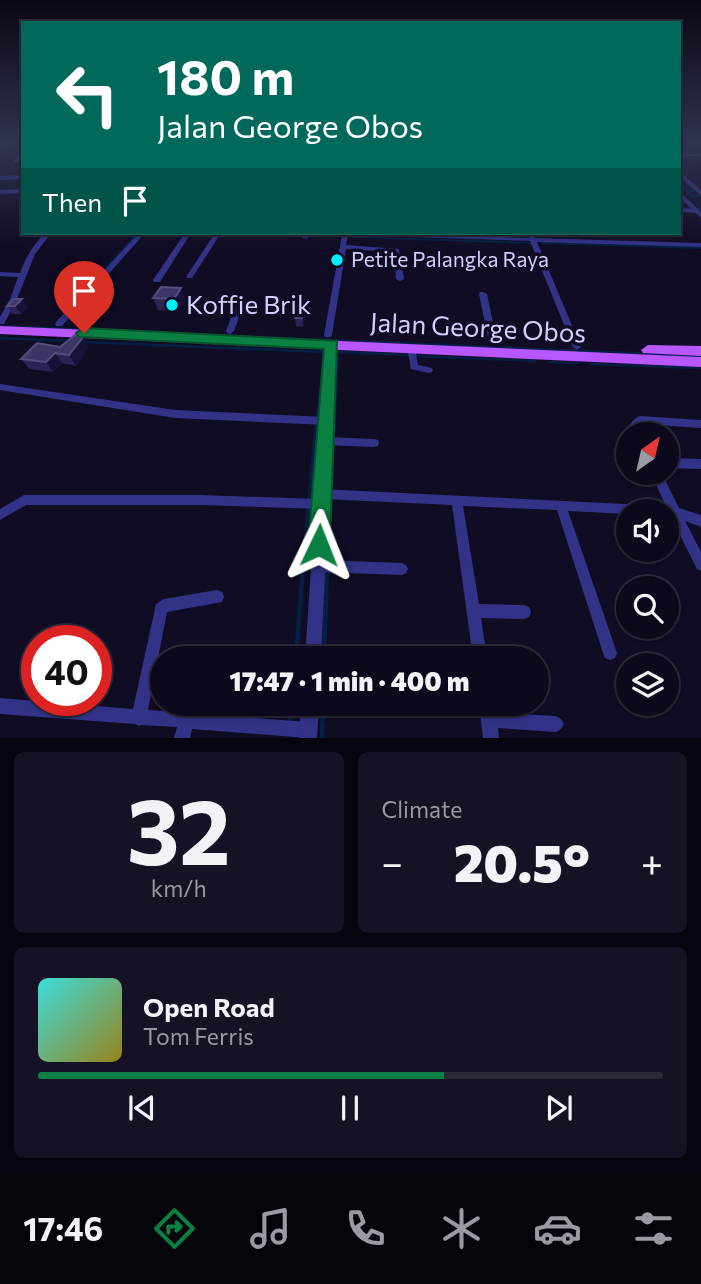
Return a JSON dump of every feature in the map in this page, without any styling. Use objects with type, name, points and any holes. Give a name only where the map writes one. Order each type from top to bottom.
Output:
[{"type":"main road","name":"Jalan George Obos","points":[[0,322],[173,333],[230,331],[330,340]]},
{"type":"main road","name":"Jalan George Obos","points":[[0,330],[173,333],[330,340],[701,362]]},
{"type":"main road","name":"Jalan George Obos","points":[[404,344],[493,342],[701,351]]},
{"type":"street","points":[[685,178],[701,193]]},
{"type":"street","points":[[0,192],[21,191]]},
{"type":"street","points":[[681,195],[698,214]]},
{"type":"street","points":[[0,322],[15,299],[30,252],[46,235]]},
{"type":"street","points":[[59,324],[140,235]]},
{"type":"street","points":[[156,280],[187,235]]},
{"type":"street","points":[[190,277],[217,235]]},
{"type":"street","points":[[314,646],[330,340],[345,235]]},
{"type":"street","points":[[470,235],[701,245]]},
{"type":"street","points":[[532,236],[577,346]]},
{"type":"street","points":[[342,247],[397,250],[400,279]]},
{"type":"street","points":[[0,274],[22,275]]},
{"type":"street","points":[[483,294],[493,342]]},
{"type":"street","points":[[230,331],[241,301]]},
{"type":"street","points":[[404,344],[414,368],[429,370]]},
{"type":"street","points":[[0,387],[175,414],[327,421]]},
{"type":"street","points":[[638,422],[670,422]]},
{"type":"street","points":[[679,423],[701,424]]},
{"type":"street","points":[[326,441],[374,443]]},
{"type":"street","points":[[679,463],[701,464]]},
{"type":"street","points":[[0,515],[24,500],[321,499],[616,509]]},
{"type":"street","points":[[457,502],[478,646]]},
{"type":"street","points":[[561,506],[610,653]]},
{"type":"street","points":[[679,513],[701,521]]},
{"type":"street","points":[[679,520],[701,565]]},
{"type":"street","points":[[318,566],[402,569]]},
{"type":"street","points":[[139,718],[161,609],[164,606],[218,597]]},
{"type":"street","points":[[473,611],[524,612]]},
{"type":"street","points":[[0,706],[308,734],[309,716]]},
{"type":"street","points":[[489,716],[491,738]]},
{"type":"street","points":[[511,716],[556,724]]},
{"type":"street","points":[[182,738],[186,722]]},
{"type":"building","points":[[161,287],[181,288],[174,299],[153,298]]},
{"type":"building","points":[[14,299],[22,299],[15,306],[7,306]]},
{"type":"building","points":[[297,310],[304,310],[302,318],[295,318]]},
{"type":"building","points":[[75,335],[83,337],[69,355],[55,353],[46,362],[21,359],[37,343],[60,347]]},
{"type":"waterway","points":[[681,184],[691,196]]},
{"type":"waterway","points":[[687,191],[701,191]]},
{"type":"waterway","points":[[691,196],[701,196]]},
{"type":"waterway","points":[[691,196],[701,207]]},
{"type":"waterway","points":[[681,208],[701,209]]},
{"type":"waterway","points":[[76,300],[136,235]]},
{"type":"waterway","points":[[310,235],[342,236]]},
{"type":"waterway","points":[[352,237],[532,243]]},
{"type":"waterway","points":[[542,243],[701,248]]},
{"type":"waterway","points":[[71,305],[77,298]]},
{"type":"waterway","points":[[0,326],[701,356]]},
{"type":"waterway","points":[[0,338],[68,341]]},
{"type":"waterway","points":[[86,342],[324,352],[318,412]]},
{"type":"waterway","points":[[335,412],[338,352],[409,355]]},
{"type":"waterway","points":[[416,356],[535,361]]},
{"type":"waterway","points":[[549,362],[578,363]]},
{"type":"waterway","points":[[591,364],[701,368]]},
{"type":"waterway","points":[[317,418],[318,410]]},
{"type":"waterway","points":[[330,491],[335,410]]},
{"type":"waterway","points":[[309,501],[316,424]]},
{"type":"waterway","points":[[327,555],[330,498]]},
{"type":"waterway","points":[[304,555],[308,508]]},
{"type":"waterway","points":[[297,646],[304,554]]},
{"type":"waterway","points":[[327,555],[327,561]]},
{"type":"waterway","points":[[324,646],[327,571]]},
{"type":"waterway","points":[[290,721],[291,716]]},
{"type":"waterway","points":[[322,738],[323,716]]},
{"type":"place","name":"Petite Palangka Raya","points":[[337,260]]},
{"type":"place","name":"Koffie Brik","points":[[172,305]]},
{"type":"route","points":[[84,333],[331,344],[319,545]]}]
